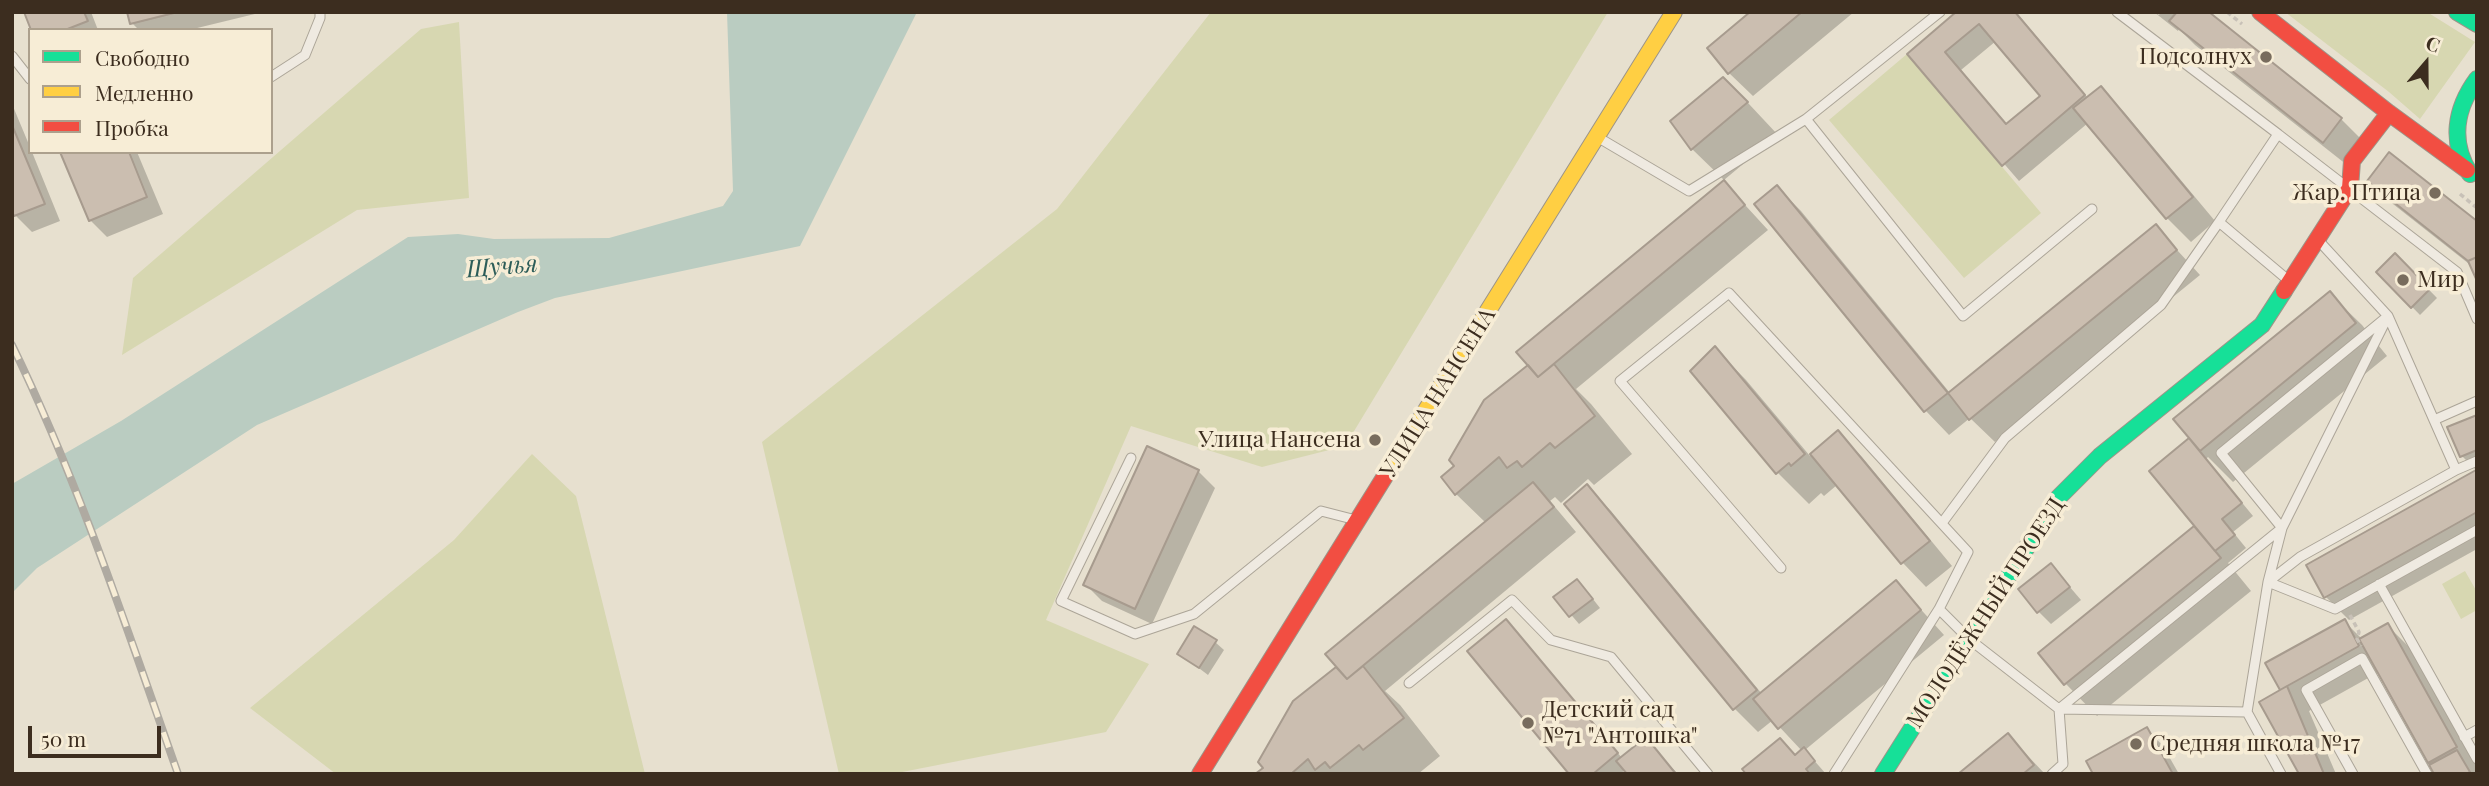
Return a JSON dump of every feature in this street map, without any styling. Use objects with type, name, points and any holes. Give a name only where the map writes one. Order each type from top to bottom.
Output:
[{"type":"street","name":"УЛИЦА НАНСЕНА","points":[[1200,774],[1674,12]]},
{"type":"street","points":[[2260,12],[2472,176]]},
{"type":"street","points":[[2457,12],[2477,24]]},
{"type":"street","points":[[2472,176],[2458,148],[2456,124],[2462,101],[2477,79]]},
{"type":"street","name":"МОЛОДЁЖНЫЙ ПРОЕЗД","points":[[1883,774],[2058,498],[2100,456],[2262,325],[2350,188],[2352,161],[2389,113]]},
{"type":"lane","points":[[273,76],[304,55],[320,12]]},
{"type":"lane","points":[[1597,137],[1689,191],[1806,119],[1940,12]]},
{"type":"lane","points":[[2117,12],[2457,272],[2477,319]]},
{"type":"lane","points":[[12,56],[28,76]]},
{"type":"lane","points":[[1806,119],[1963,316],[2092,209]]},
{"type":"lane","points":[[1942,523],[2005,438],[2161,305],[2220,222],[2277,134]]},
{"type":"lane","points":[[2220,222],[2289,281]]},
{"type":"lane","points":[[2317,239],[2388,316],[2456,470]]},
{"type":"lane","points":[[1781,568],[1620,381],[1730,293],[1968,552],[1939,609],[1834,774]]},
{"type":"lane","points":[[2281,774],[2247,712],[2281,528],[2388,316]]},
{"type":"lane","points":[[2281,528],[2221,453],[2388,316]]},
{"type":"lane","points":[[2434,420],[2477,401]]},
{"type":"lane","points":[[1131,457],[1061,601],[1135,634],[1194,614],[1321,511],[1358,520]]},
{"type":"lane","points":[[2269,582],[2300,556],[2477,461]]},
{"type":"lane","points":[[2059,709],[2281,528]]},
{"type":"lane","points":[[2269,582],[2335,609],[2477,530]]},
{"type":"lane","points":[[2379,584],[2477,760]]},
{"type":"lane","points":[[1409,683],[1512,600],[1551,640],[1611,657],[1707,774]]},
{"type":"lane","points":[[1939,609],[1969,639],[2059,709],[2247,712]]},
{"type":"lane","points":[[2353,774],[2306,690],[2362,658],[2427,774]]},
{"type":"lane","points":[[2052,774],[2063,764],[2059,709]]},
{"type":"lane","points":[[2464,737],[2477,730]]},
{"type":"path","points":[[2344,604],[2359,632],[2357,639],[2362,658]]},
{"type":"green space","points":[[1211,12],[1608,12],[1345,446],[1262,467],[1131,426],[1046,620],[1149,664],[1106,732],[892,774],[839,774],[762,442],[1057,209]]},
{"type":"green space","points":[[2285,12],[2427,12],[2475,42],[2420,119]]},
{"type":"green space","points":[[459,22],[469,198],[357,210],[122,355],[133,278],[421,29]]},
{"type":"green space","points":[[1907,54],[2041,213],[1964,278],[1829,120]]},
{"type":"green space","points":[[532,454],[576,496],[645,774],[336,774],[250,708],[454,540]]},
{"type":"green space","points":[[2465,571],[2477,592],[2477,610],[2461,619],[2442,584]]},
{"type":"water","name":"Щучья","points":[[727,12],[917,12],[800,246],[555,298],[257,425],[37,568],[12,593],[12,484],[121,421],[408,237],[458,234],[494,239],[609,238],[723,206],[733,191]]},
{"type":"building","points":[[24,12],[84,12],[88,21],[70,28],[30,28]]},
{"type":"building","points":[[127,12],[178,12],[130,24]]},
{"type":"building","points":[[1750,12],[1802,12],[1728,74],[1707,48]]},
{"type":"building","points":[[1956,12],[2015,12],[2085,95],[2002,166],[1907,54]],"holes":[[[1979,24],[2040,96],[2006,124],[1945,52]]]},
{"type":"building","points":[[2177,12],[2209,12],[2342,118],[2323,143],[2169,21]]},
{"type":"building","points":[[1723,77],[1748,102],[1691,150],[1670,121]]},
{"type":"building","points":[[2101,86],[2193,197],[2166,219],[2073,108]]},
{"type":"building","points":[[12,125],[45,204],[14,216],[12,212]]},
{"type":"building","points":[[2389,152],[2477,221],[2477,257],[2468,261],[2367,181]]},
{"type":"building","points":[[61,154],[130,154],[147,197],[89,221]]},
{"type":"building","points":[[1724,180],[1745,205],[1538,377],[1516,352]]},
{"type":"building","points":[[1777,185],[1948,393],[1924,412],[1754,204]]},
{"type":"building","points":[[2156,224],[2177,250],[1969,420],[1948,393]]},
{"type":"building","name":"Мир","points":[[2395,253],[2430,289],[2411,308],[2376,272]]},
{"type":"building","points":[[2477,257],[2477,281],[2468,261]]},
{"type":"building","points":[[2330,291],[2356,323],[2200,451],[2173,419]]},
{"type":"building","points":[[1715,346],[1805,454],[1791,466],[1789,463],[1776,474],[1690,371]]},
{"type":"building","points":[[1554,364],[1595,416],[1555,448],[1550,443],[1522,467],[1517,461],[1507,468],[1499,457],[1455,495],[1441,477],[1454,466],[1449,460],[1484,400],[1528,365],[1538,377]]},
{"type":"building","points":[[2477,415],[2477,450],[2460,457],[2447,427]]},
{"type":"building","points":[[1838,430],[1930,541],[1901,564],[1810,454]]},
{"type":"building","points":[[2189,438],[2242,503],[2222,519],[2235,535],[2215,551],[2149,471]]},
{"type":"building","points":[[1147,446],[1199,470],[1135,609],[1083,585]]},
{"type":"building","points":[[2476,470],[2477,512],[2324,598],[2306,565]]},
{"type":"building","points":[[1533,482],[1554,507],[1347,679],[1325,654]]},
{"type":"building","points":[[1587,484],[1757,690],[1733,710],[1564,504]]},
{"type":"building","points":[[2194,526],[2221,558],[2064,685],[2038,653]]},
{"type":"building","points":[[2051,563],[2070,587],[2037,613],[2018,589]]},
{"type":"building","points":[[1577,579],[1593,599],[1569,617],[1553,597]]},
{"type":"building","points":[[1896,580],[1921,610],[1778,729],[1753,699]]},
{"type":"building","points":[[1506,619],[1618,753],[1593,774],[1569,774],[1467,651]]},
{"type":"building","points":[[2345,619],[2359,646],[2280,690],[2265,663]]},
{"type":"building","points":[[2388,623],[2457,747],[2428,763],[2359,639]]},
{"type":"building","points":[[1194,626],[1217,640],[1199,668],[1177,654]]},
{"type":"building","points":[[1363,666],[1404,718],[1363,750],[1359,745],[1330,768],[1325,762],[1315,770],[1308,759],[1291,774],[1255,774],[1263,768],[1258,762],[1293,701],[1336,667],[1347,679]]},
{"type":"building","points":[[2287,686],[2324,774],[2299,774],[2259,702]]},
{"type":"building","name":"Средняя школа №17","points":[[2147,727],[2173,774],[2093,774],[2086,761]]},
{"type":"building","points":[[2008,733],[2034,765],[2023,774],[1958,774]]},
{"type":"building","points":[[1646,737],[1676,774],[1627,774],[1616,761]]},
{"type":"building","points":[[1780,738],[1795,755],[1804,747],[1815,761],[1806,769],[1810,774],[1746,774],[1742,769]]},
{"type":"building","points":[[2457,750],[2470,772],[2434,774],[2429,765]]},
{"type":"railway","points":[[12,345],[81,503],[178,774]]},
{"type":"traffic: fast","points":[[2457,12],[2477,24]]},
{"type":"traffic: fast","points":[[2470,174],[2460,150],[2458,126],[2464,102],[2477,79]]},
{"type":"traffic: fast","points":[[1883,774],[2058,498],[2100,456],[2262,325],[2284,291]]},
{"type":"traffic: slow","points":[[1387,473],[1674,12]]},
{"type":"traffic: jam","points":[[2260,12],[2467,170]]},
{"type":"traffic: jam","points":[[2284,291],[2350,188],[2352,161],[2389,113]]},
{"type":"traffic: jam","points":[[1200,774],[1387,473]]},
{"type":"place","name":"Подсолнух","points":[[2266,57]]},
{"type":"place","name":"Жар. Птица","points":[[2435,193]]},
{"type":"place","name":"Мир","points":[[2403,280]]},
{"type":"place","name":"Улица Нансена","points":[[1375,440]]},
{"type":"place","name":"Детский сад №71 \"Антошка\"","points":[[1528,723]]},
{"type":"place","name":"Средняя школа №17","points":[[2136,744]]}]
